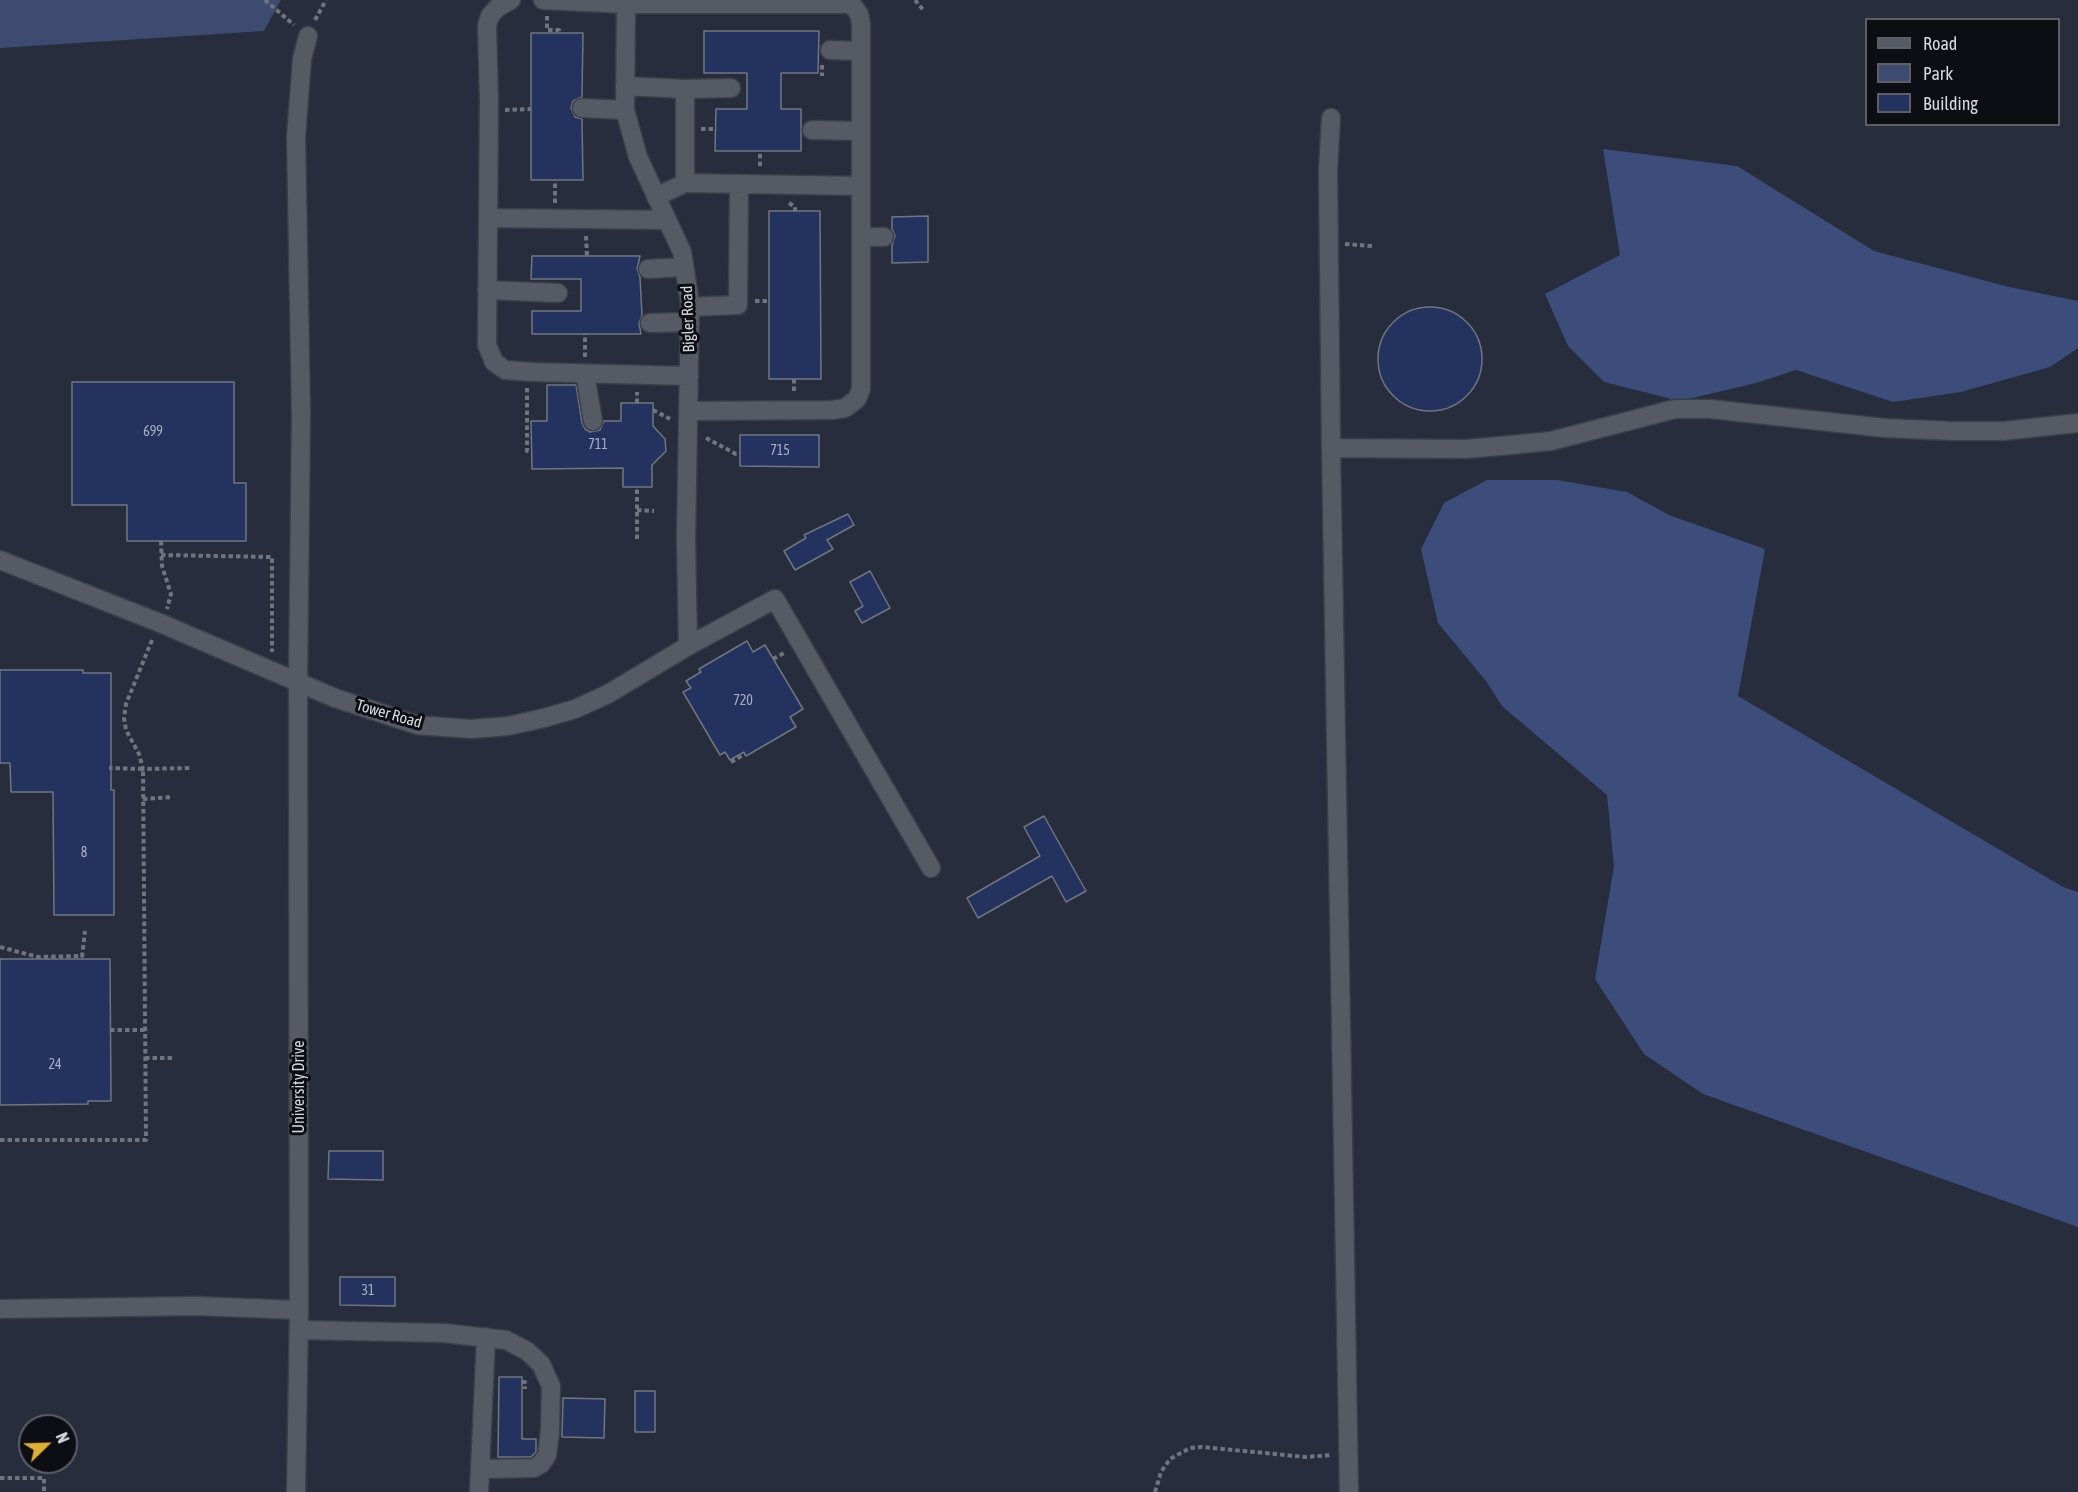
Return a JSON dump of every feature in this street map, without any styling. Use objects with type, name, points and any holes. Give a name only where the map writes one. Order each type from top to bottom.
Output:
[{"type":"street","points":[[511,0],[497,8],[490,16],[488,25],[487,345],[494,362],[505,370],[528,372],[689,376]]},
{"type":"street","points":[[543,0],[626,4],[848,4],[854,7],[859,14],[861,389],[857,399],[845,408],[832,410],[682,416]]},
{"type":"street","name":"Bigler Road","points":[[626,4],[625,110],[638,157],[682,252],[690,315],[689,376],[682,416],[688,646]]},
{"type":"street","name":"University Drive","points":[[296,1492],[299,1330],[298,682],[301,391],[296,137],[302,59],[308,36]]},
{"type":"street","points":[[830,50],[860,51]]},
{"type":"street","points":[[625,86],[685,89],[730,88]]},
{"type":"street","points":[[684,183],[685,89]]},
{"type":"street","points":[[582,108],[625,110]]},
{"type":"street","points":[[1332,118],[1328,170],[1331,448],[1349,1492]]},
{"type":"street","points":[[812,130],[860,131]]},
{"type":"street","points":[[657,197],[684,183],[860,186]]},
{"type":"street","points":[[650,323],[738,305],[739,184]]},
{"type":"street","points":[[488,218],[667,220]]},
{"type":"street","points":[[861,237],[884,237]]},
{"type":"street","points":[[648,269],[684,267]]},
{"type":"street","points":[[487,290],[558,293]]},
{"type":"street","points":[[585,374],[593,421]]},
{"type":"street","points":[[1331,448],[1466,449],[1551,441],[1675,409],[1710,409],[1885,428],[1953,431],[2003,431],[2078,423]]},
{"type":"street","name":"Tower Road","points":[[0,560],[160,623],[334,698],[417,725],[472,729],[508,726],[575,709],[608,694],[688,646],[775,599],[931,868]]},
{"type":"street","points":[[0,1309],[195,1306],[299,1311]]},
{"type":"street","points":[[299,1330],[444,1333],[506,1340],[527,1351],[541,1364],[551,1386],[547,1455],[541,1464],[534,1468],[480,1469]]},
{"type":"street","points":[[479,1492],[486,1337]]},
{"type":"path","points":[[265,0],[308,36]]},
{"type":"path","points":[[915,0],[924,11]]},
{"type":"path","points":[[547,23],[547,30],[559,30],[559,33]]},
{"type":"path","points":[[822,69],[822,76]]},
{"type":"path","points":[[489,110],[531,109]]},
{"type":"path","points":[[1329,243],[1372,246]]},
{"type":"path","points":[[528,372],[526,452],[531,452]]},
{"type":"path","points":[[652,410],[682,416]]},
{"type":"path","points":[[696,433],[740,454]]},
{"type":"path","points":[[637,487],[637,539]]},
{"type":"path","points":[[637,510],[654,511]]},
{"type":"path","points":[[161,540],[165,578],[171,594],[167,610]]},
{"type":"path","points":[[161,555],[273,557],[272,653]]},
{"type":"path","points":[[0,1140],[146,1140],[143,769],[139,754],[126,730],[124,718],[126,704],[152,640]]},
{"type":"path","points":[[731,762],[745,754]]},
{"type":"path","points":[[109,768],[191,768]]},
{"type":"path","points":[[143,799],[172,797]]},
{"type":"path","points":[[0,947],[38,957],[82,958],[85,931]]},
{"type":"path","points":[[110,1030],[145,1030]]},
{"type":"path","points":[[145,1058],[176,1058]]},
{"type":"path","points":[[522,1382],[525,1382],[525,1389]]},
{"type":"path","points":[[1155,1492],[1161,1472],[1170,1459],[1190,1448],[1202,1447],[1322,1457],[1338,1453],[1349,1447]]},
{"type":"path","points":[[0,1478],[44,1479],[44,1491]]},
{"type":"shaded area","points":[[0,0],[2078,0],[2078,1492],[0,1492]]},
{"type":"shaded area","points":[[1603,149],[1737,166],[1874,251],[2009,287],[2078,301],[2078,348],[2050,367],[1961,392],[1893,402],[1796,370],[1756,383],[1680,401],[1604,382],[1568,346],[1545,294],[1620,255]]},
{"type":"shaded area","points":[[1487,480],[1557,480],[1627,492],[1669,515],[1765,549],[1738,696],[2063,887],[2078,892],[2078,1227],[1703,1094],[1644,1054],[1595,979],[1614,866],[1607,795],[1502,706],[1486,681],[1438,623],[1421,549],[1444,503]]},
{"type":"green space","points":[[0,0],[281,0],[264,31],[0,48]]},
{"type":"building","points":[[704,31],[819,31],[818,73],[781,73],[781,109],[801,109],[801,151],[715,151],[716,109],[747,109],[747,73],[704,73]]},
{"type":"building","points":[[531,33],[583,33],[582,97],[573,101],[571,108],[575,117],[582,119],[583,180],[531,180]]},
{"type":"building","points":[[769,211],[820,211],[821,379],[769,379]]},
{"type":"building","points":[[928,216],[928,262],[892,263],[892,245],[895,236],[892,229],[892,217]]},
{"type":"building","points":[[532,256],[640,256],[637,269],[640,277],[642,316],[639,323],[641,334],[532,334],[532,311],[581,311],[581,279],[531,279]]},
{"type":"building","points":[[1430,307],[1450,311],[1467,322],[1478,339],[1482,359],[1478,379],[1467,396],[1450,407],[1430,411],[1410,407],[1393,396],[1382,379],[1378,359],[1382,339],[1393,322],[1410,311]]},
{"type":"building","points":[[72,382],[234,382],[234,483],[246,483],[246,541],[127,541],[127,505],[72,505]]},
{"type":"building","points":[[547,385],[576,385],[582,423],[590,432],[600,430],[604,421],[621,421],[621,403],[653,403],[653,426],[665,439],[666,451],[652,465],[652,487],[623,487],[623,468],[532,469],[531,421],[547,421]]},
{"type":"building","points":[[740,435],[819,435],[819,467],[740,466]]},
{"type":"building","points":[[848,514],[854,525],[827,540],[833,549],[795,570],[784,551],[806,538],[804,535]]},
{"type":"building","points":[[870,571],[890,608],[862,623],[855,611],[863,606],[850,582]]},
{"type":"building","points":[[747,641],[753,652],[765,645],[803,709],[790,717],[796,727],[746,756],[744,752],[730,760],[725,752],[720,755],[683,692],[691,688],[686,681],[701,672],[699,669]]},
{"type":"building","points":[[0,670],[83,670],[83,673],[111,673],[114,915],[54,915],[53,792],[11,792],[10,763],[0,763]]},
{"type":"building","points":[[1044,816],[1086,891],[1066,902],[1052,876],[978,918],[967,898],[1040,856],[1024,827]]},
{"type":"building","points":[[0,959],[110,959],[111,1101],[88,1101],[88,1104],[0,1105]]},
{"type":"building","points":[[329,1151],[383,1151],[383,1180],[328,1179]]},
{"type":"building","points":[[340,1277],[395,1277],[395,1306],[340,1305]]},
{"type":"building","points":[[499,1377],[522,1377],[522,1439],[536,1439],[536,1452],[531,1457],[498,1457]]},
{"type":"building","points":[[635,1391],[655,1391],[655,1432],[635,1432]]},
{"type":"building","points":[[563,1398],[605,1399],[604,1438],[562,1437]]}]
